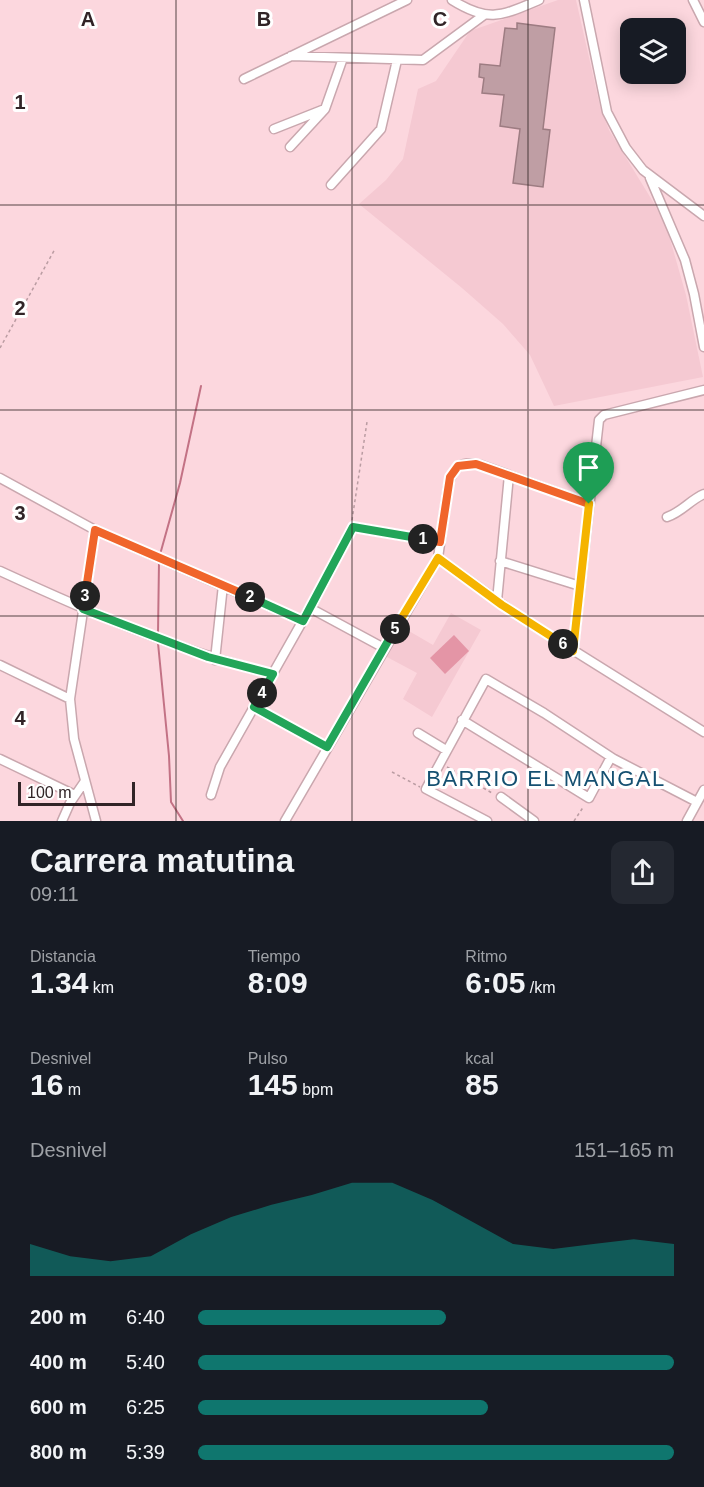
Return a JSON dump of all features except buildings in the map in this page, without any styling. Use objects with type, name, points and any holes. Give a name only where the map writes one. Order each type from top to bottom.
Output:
[{"type":"street","points":[[244,79],[407,0]]},
{"type":"street","points":[[452,0],[471,11],[484,15],[514,11],[539,0]]},
{"type":"street","points":[[584,0],[604,100],[611,122],[635,162],[650,178],[704,216]]},
{"type":"street","points":[[693,0],[704,22]]},
{"type":"street","points":[[291,57],[424,60],[484,15]]},
{"type":"street","points":[[290,147],[325,109],[343,58]]},
{"type":"street","points":[[331,185],[381,129],[397,60]]},
{"type":"street","points":[[274,129],[325,109]]},
{"type":"street","points":[[650,178],[685,260],[704,347]]},
{"type":"street","points":[[573,651],[598,424],[601,416],[704,390]]},
{"type":"street","points":[[285,821],[438,558],[448,488],[455,469],[462,465],[476,464],[589,504]]},
{"type":"street","points":[[496,601],[509,475]]},
{"type":"street","points":[[0,478],[95,530],[303,621]]},
{"type":"street","points":[[667,517],[680,512],[693,499],[704,494]]},
{"type":"street","points":[[211,795],[220,767],[303,621],[353,527],[440,542]]},
{"type":"street","points":[[95,530],[70,699],[74,738],[96,821]]},
{"type":"street","points":[[438,558],[496,601],[704,732]]},
{"type":"street","points":[[500,561],[580,586]]},
{"type":"street","points":[[0,571],[140,632],[215,660],[273,674]]},
{"type":"street","points":[[215,660],[223,585]]},
{"type":"street","points":[[310,608],[384,648]]},
{"type":"street","points":[[0,665],[70,699]]},
{"type":"street","points":[[487,821],[426,789],[486,679],[544,713],[611,757],[697,802]]},
{"type":"street","points":[[254,707],[327,747]]},
{"type":"street","points":[[462,720],[589,798],[611,757]]},
{"type":"street","points":[[418,733],[446,750]]},
{"type":"street","points":[[0,759],[75,795]]},
{"type":"street","points":[[62,821],[85,781]]},
{"type":"street","points":[[687,821],[704,790]]},
{"type":"street","points":[[501,797],[534,821]]},
{"type":"path","points":[[0,348],[55,249]]},
{"type":"path","points":[[353,527],[352,516],[368,422]]},
{"type":"path","points":[[439,763],[501,797]]},
{"type":"path","points":[[392,772],[426,789]]},
{"type":"path","points":[[574,821],[589,798]]},
{"type":"shaded area","points":[[558,0],[576,0],[600,106],[609,130],[655,205],[668,232],[686,295],[703,377],[554,406],[530,355],[503,324],[359,204],[386,180],[403,159],[418,89],[436,81],[470,31]]},
{"type":"shaded area","points":[[451,613],[481,630],[432,717],[403,699],[417,673],[385,656],[402,627],[433,645]]},
{"type":"shaded area","points":[[454,635],[469,651],[445,674],[430,658]]},
{"type":"waterway","points":[[161,551],[180,483],[201,386]]},
{"type":"waterway","points":[[158,633],[159,562]]},
{"type":"waterway","points":[[158,643],[171,802],[183,821]]},
{"type":"district","name":"BARRIO EL MANGAL","points":[[546,778]]},
{"type":"route","points":[[481,465],[589,504],[573,651],[502,605],[438,558],[327,747],[254,707],[273,674],[225,663],[83,609],[95,530],[303,621],[353,527],[440,542],[450,477],[458,466],[481,465]]}]
